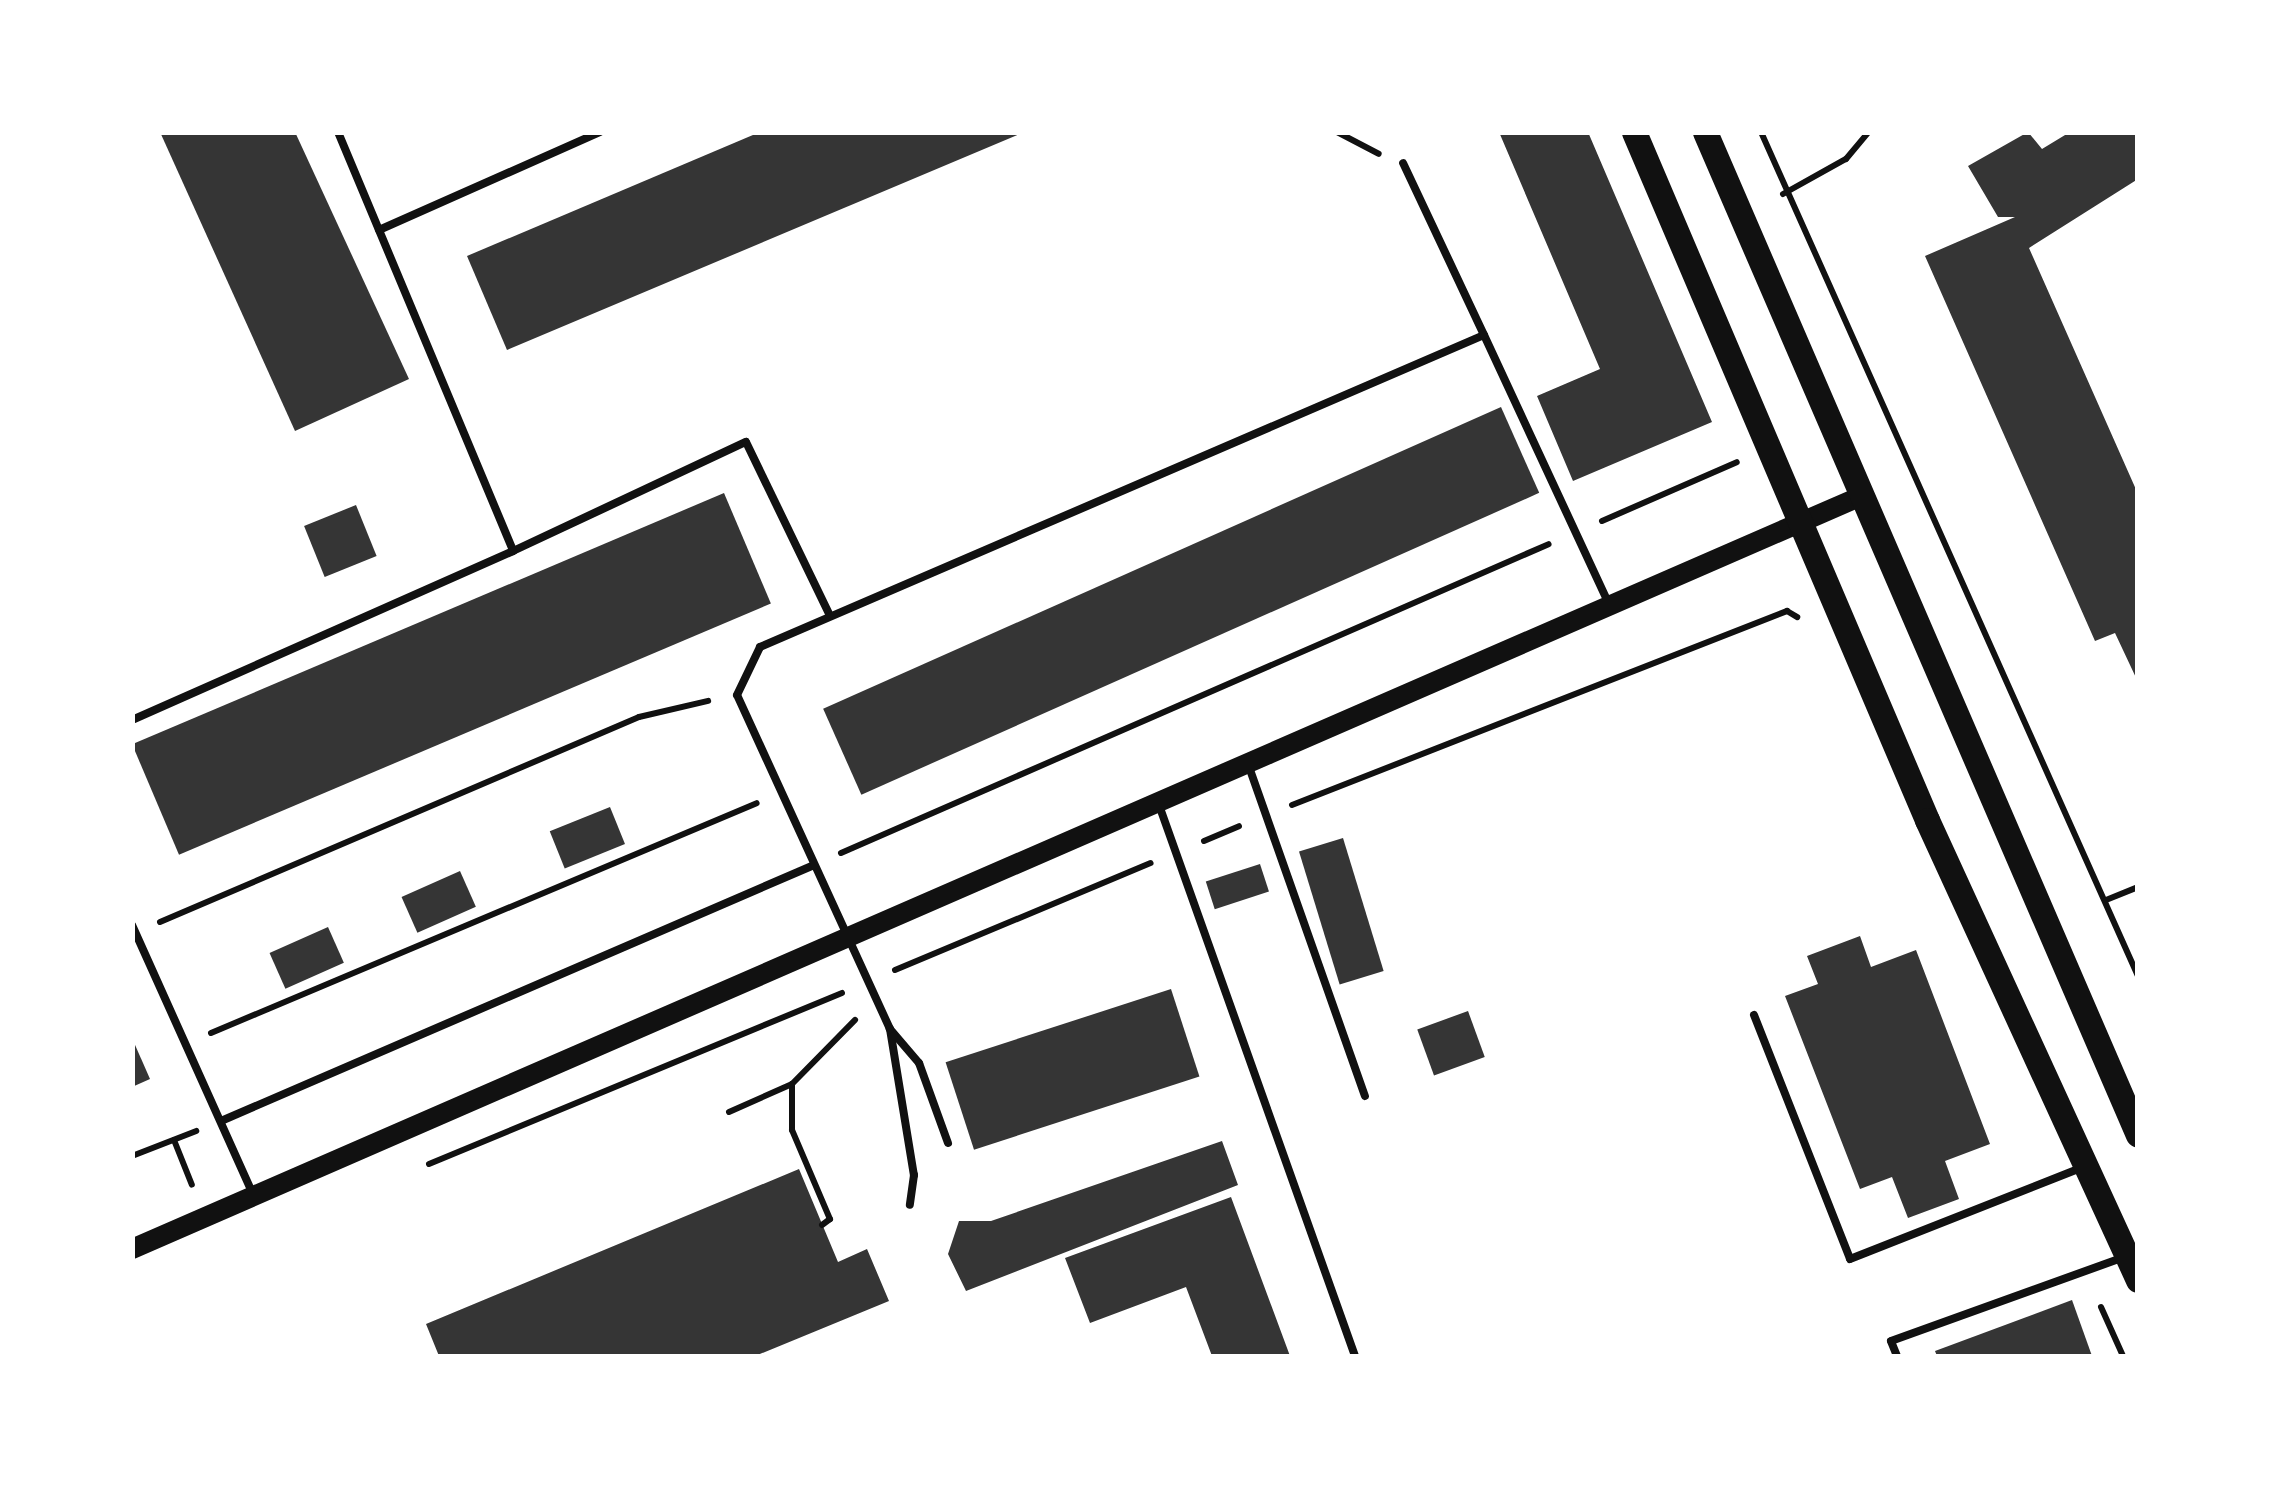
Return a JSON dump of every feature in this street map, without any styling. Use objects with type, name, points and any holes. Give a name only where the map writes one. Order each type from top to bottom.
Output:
[{"type":"main road","points":[[1634,132],[2084,1167],[2132,1268]]},
{"type":"main road","points":[[1705,132],[2138,1135]]},
{"type":"main road","points":[[132,1249],[850,939],[1608,602],[1861,496]]},
{"type":"lane","points":[[338,132],[512,551]]},
{"type":"lane","points":[[378,230],[600,132]]},
{"type":"lane","points":[[1404,162],[1608,602]]},
{"type":"lane","points":[[910,1206],[914,1175],[890,1029],[737,695],[760,648],[1484,335]]},
{"type":"lane","points":[[132,720],[746,442],[830,616]]},
{"type":"lane","points":[[1246,760],[1365,1096]]},
{"type":"lane","points":[[1158,801],[1355,1356]]},
{"type":"lane","points":[[221,1122],[814,865]]},
{"type":"lane","points":[[133,925],[255,1198]]},
{"type":"lane","points":[[1754,1015],[1850,1259],[2084,1167]]},
{"type":"lane","points":[[890,1029],[919,1063],[948,1143]]},
{"type":"lane","points":[[1897,1356],[1891,1342],[2132,1268]]},
{"type":"path","points":[[1337,132],[1404,162]]},
{"type":"path","points":[[1760,132],[1783,194],[2138,976]]},
{"type":"path","points":[[1783,194],[1846,159],[1870,132]]},
{"type":"path","points":[[814,865],[1748,457]]},
{"type":"path","points":[[419,1168],[1266,815],[1787,612],[1816,629]]},
{"type":"path","points":[[133,925],[163,922],[639,717],[737,695]]},
{"type":"path","points":[[186,1044],[782,793]]},
{"type":"path","points":[[2106,900],[2138,887]]},
{"type":"path","points":[[729,1112],[792,1084],[856,1019],[869,981]]},
{"type":"path","points":[[792,1084],[792,1130],[830,1219],[822,1225]]},
{"type":"path","points":[[132,1156],[221,1122]]},
{"type":"path","points":[[2101,1307],[2123,1356]]},
{"type":"building","points":[[160,132],[295,132],[409,379],[295,431]]},
{"type":"building","points":[[760,132],[1022,133],[507,350],[467,256]]},
{"type":"building","points":[[1499,132],[1588,132],[1712,422],[1573,481],[1537,396],[1600,369]]},
{"type":"building","points":[[2028,132],[2042,149],[2070,132],[2138,132],[2138,179],[2029,248],[2138,494],[2138,682],[2115,633],[2095,641],[1925,256],[2015,217],[1998,217],[1968,166]]},
{"type":"building","points":[[1501,407],[1539,493],[861,795],[823,709]]},
{"type":"building","points":[[724,493],[771,603],[179,855],[132,744]]},
{"type":"building","points":[[356,505],[377,556],[325,577],[304,526]]},
{"type":"building","points":[[610,807],[625,844],[565,868],[550,831]]},
{"type":"building","points":[[1343,838],[1384,971],[1340,984],[1299,851]]},
{"type":"building","points":[[1260,864],[1269,892],[1215,909],[1206,882]]},
{"type":"building","points":[[460,871],[476,907],[417,933],[402,897]]},
{"type":"building","points":[[328,927],[344,963],[285,989],[270,953]]},
{"type":"building","points":[[1860,936],[1871,967],[1916,950],[1990,1144],[1945,1161],[1959,1199],[1908,1218],[1892,1177],[1860,1189],[1785,996],[1818,984],[1807,956]]},
{"type":"building","points":[[1171,989],[1199,1076],[974,1150],[946,1062]]},
{"type":"building","points":[[1468,1011],[1485,1057],[1434,1076],[1417,1029]]},
{"type":"building","points":[[132,1038],[150,1079],[132,1087]]},
{"type":"building","points":[[1222,1141],[1238,1185],[966,1291],[948,1254],[959,1221],[991,1221]]},
{"type":"building","points":[[799,1169],[838,1262],[867,1249],[889,1301],[755,1356],[439,1356],[426,1324]]},
{"type":"building","points":[[1231,1197],[1290,1356],[1212,1356],[1186,1287],[1090,1323],[1065,1258]]},
{"type":"building","points":[[2072,1300],[2092,1356],[1937,1356],[1935,1351]]}]
